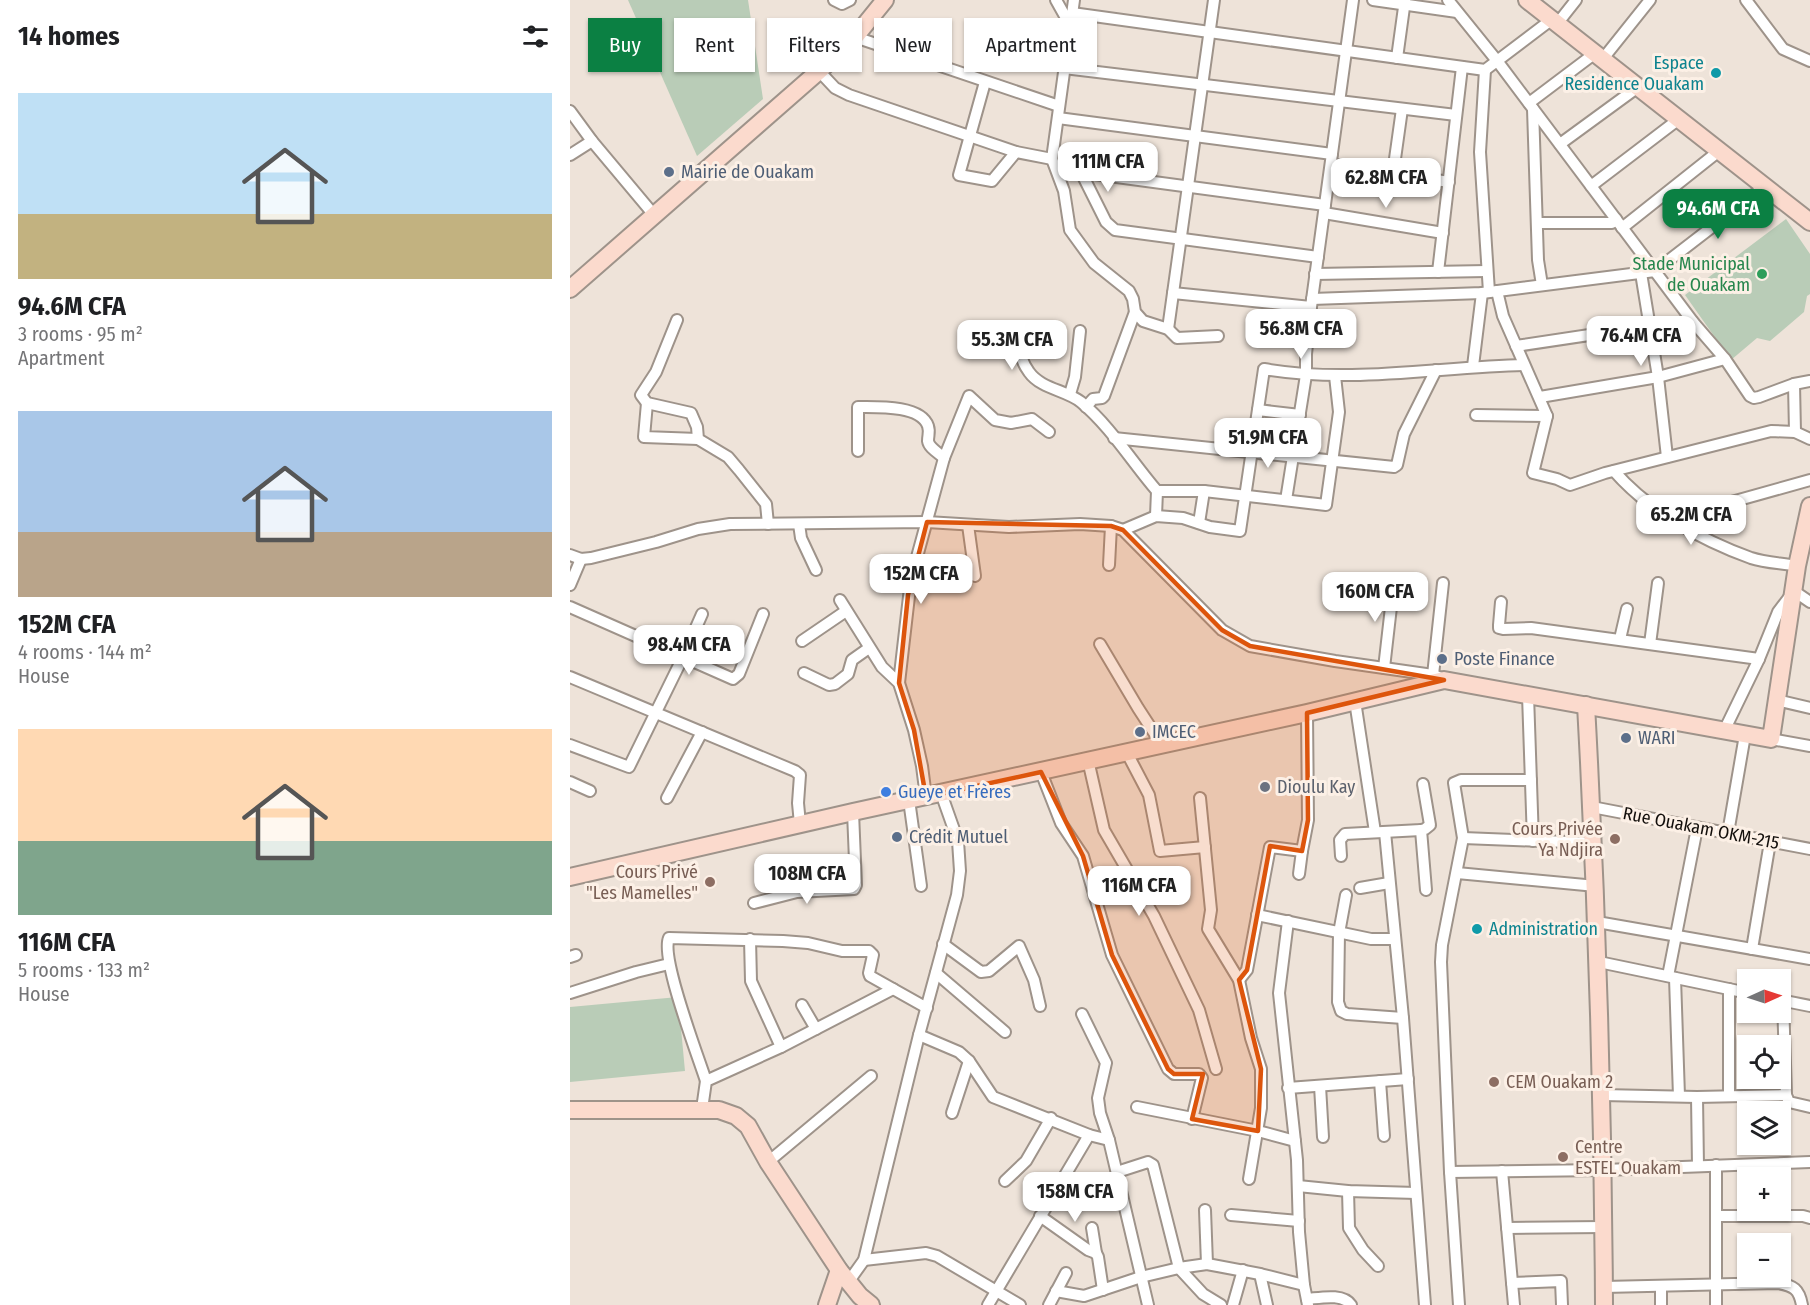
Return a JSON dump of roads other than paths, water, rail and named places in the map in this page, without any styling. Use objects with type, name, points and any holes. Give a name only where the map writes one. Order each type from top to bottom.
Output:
[{"type":"street","points":[[834,0],[842,4],[850,0]]},
{"type":"street","points":[[862,29],[885,0]]},
{"type":"street","points":[[1056,0],[1066,18]]},
{"type":"street","points":[[1071,18],[1074,0]]},
{"type":"street","points":[[1168,329],[1214,0]]},
{"type":"street","points":[[1286,500],[1306,375],[1311,303],[1353,0]]},
{"type":"street","points":[[1373,0],[1405,2],[1457,12]]},
{"type":"street","points":[[1448,0],[1498,62],[1693,322],[1725,359],[1749,396],[1754,398],[1810,381]]},
{"type":"street","points":[[1527,0],[1810,222]]},
{"type":"street","points":[[1072,13],[1485,70],[1554,22],[1576,0]]},
{"type":"street","points":[[1531,106],[1598,57],[1650,0]]},
{"type":"street","points":[[1746,0],[1783,49],[1810,61]]},
{"type":"street","points":[[1397,58],[1405,2]]},
{"type":"street","points":[[862,40],[1059,106]]},
{"type":"street","points":[[1438,272],[1462,67]]},
{"type":"street","points":[[1473,366],[1489,292],[1480,152],[1485,70]]},
{"type":"street","points":[[570,289],[818,72]]},
{"type":"street","points":[[820,72],[842,92],[1016,152],[1082,172],[1324,209],[1443,233]]},
{"type":"street","points":[[1063,72],[1054,164],[1065,191],[1067,220],[1070,230],[1094,263],[1129,291],[1135,312],[1104,396],[1093,399],[1086,407]]},
{"type":"street","points":[[1097,72],[1456,115]]},
{"type":"street","points":[[985,82],[959,176],[992,181],[1016,152]]},
{"type":"street","points":[[1560,144],[1638,87]]},
{"type":"street","points":[[1531,106],[1538,260],[1542,285]]},
{"type":"street","points":[[1393,173],[1402,109]]},
{"type":"street","points":[[570,111],[654,215]]},
{"type":"street","points":[[1058,118],[1195,136],[1331,158],[1393,173],[1449,182]]},
{"type":"street","points":[[1591,186],[1679,119]]},
{"type":"street","points":[[570,154],[592,141]]},
{"type":"street","points":[[1537,223],[1619,223],[1719,151]]},
{"type":"street","points":[[1082,172],[1106,222],[1115,230],[1318,257]]},
{"type":"street","points":[[1173,293],[1311,303],[1489,292],[1655,271],[1764,187]]},
{"type":"street","points":[[1316,274],[1487,271]]},
{"type":"street","points":[[1641,273],[1658,378],[1666,457]]},
{"type":"street","points":[[1489,292],[1503,316],[1540,397],[1546,416],[1533,473],[1570,485],[1666,457],[1771,431],[1795,432],[1810,439]]},
{"type":"street","points":[[1135,312],[1143,321],[1168,329],[1177,338],[1218,336]]},
{"type":"street","points":[[677,320],[656,372],[641,395],[647,403],[691,413],[697,427],[698,439]]},
{"type":"street","points":[[1516,346],[1649,326],[1693,322]]},
{"type":"street","points":[[1070,394],[1076,377],[1080,331]]},
{"type":"street","points":[[1021,332],[1020,351],[1029,372],[1038,381],[1070,394],[1086,407],[1114,438],[1157,491],[1156,516]]},
{"type":"street","points":[[1540,397],[1658,378],[1725,359]]},
{"type":"street","points":[[1123,530],[1156,516],[1183,518],[1210,527],[1240,531],[1264,369],[1306,375],[1335,376],[1473,366],[1524,365]]},
{"type":"street","points":[[1114,438],[1394,467],[1398,465],[1404,434],[1436,370]]},
{"type":"street","points":[[1157,491],[1204,492],[1326,505],[1339,412],[1335,376]]},
{"type":"street","points":[[1794,384],[1795,432]]},
{"type":"street","points":[[921,886],[925,797],[922,765],[899,683],[908,595],[944,458],[969,396],[995,420],[1011,423],[1032,419],[1049,432]]},
{"type":"street","points":[[647,403],[644,437],[698,439],[728,457],[766,504],[768,524]]},
{"type":"street","points":[[858,451],[858,407],[892,408],[916,414],[926,421],[930,430],[928,441],[944,458]]},
{"type":"street","points":[[1258,410],[1300,415]]},
{"type":"street","points":[[1476,415],[1546,416]]},
{"type":"street","points":[[1614,471],[1649,505],[1680,524],[1753,559],[1797,566]]},
{"type":"street","points":[[1710,508],[1810,480]]},
{"type":"street","points":[[1199,523],[1204,492]]},
{"type":"street","points":[[1771,739],[1797,566],[1810,506]]},
{"type":"street","points":[[570,585],[575,557],[656,542],[698,529],[730,524],[927,522],[1009,527],[1080,524],[1112,526],[1123,530],[1222,630],[1250,646],[1439,677],[1810,746]]},
{"type":"street","points":[[799,524],[801,538],[816,570]]},
{"type":"street","points":[[968,525],[975,576]]},
{"type":"street","points":[[1109,566],[1112,526]]},
{"type":"street","points":[[1384,668],[1394,581]]},
{"type":"street","points":[[1439,677],[1443,583]]},
{"type":"street","points":[[1650,644],[1658,583]]},
{"type":"street","points":[[1794,591],[1810,602]]},
{"type":"street","points":[[1724,731],[1759,659],[1778,612],[1794,591]]},
{"type":"street","points":[[840,600],[882,667],[899,683]]},
{"type":"street","points":[[1501,602],[1499,628],[1531,628],[1759,659]]},
{"type":"street","points":[[570,607],[733,679],[736,678],[763,614]]},
{"type":"street","points":[[1620,639],[1628,609]]},
{"type":"street","points":[[802,642],[846,611]]},
{"type":"street","points":[[570,745],[629,767],[702,614]]},
{"type":"street","points":[[1100,644],[1162,745]]},
{"type":"street","points":[[804,673],[829,685],[835,684],[848,674],[852,660],[869,648]]},
{"type":"street","points":[[570,677],[795,771],[800,775],[798,802],[800,824]]},
{"type":"street","points":[[570,877],[853,812],[1307,713],[1439,677]]},
{"type":"street","points":[[1528,694],[1533,841]]},
{"type":"street","points":[[1776,700],[1810,708]]},
{"type":"street","points":[[1355,701],[1389,883],[1403,1018],[1425,1305]]},
{"type":"street","points":[[1586,705],[1599,962],[1604,1170],[1604,1305]]},
{"type":"street","points":[[1299,874],[1308,820],[1307,713]]},
{"type":"street","points":[[667,798],[702,732]]},
{"type":"street","points":[[1728,833],[1745,735]]},
{"type":"street","points":[[1126,753],[1149,795],[1161,851],[1206,847]]},
{"type":"street","points":[[1088,760],[1104,830],[1154,916],[1199,1010],[1216,1070]]},
{"type":"street","points":[[1041,772],[1061,823],[1083,856],[1112,955],[1168,1069],[1174,1074],[1199,1074],[1202,1078],[1192,1119]]},
{"type":"street","points":[[1459,1305],[1450,1172],[1441,962],[1442,945],[1463,838],[1454,783],[1461,780],[1531,780]]},
{"type":"street","points":[[570,782],[590,791]]},
{"type":"street","points":[[1341,856],[1340,840],[1346,834],[1425,830],[1430,825],[1423,784]]},
{"type":"street","points":[[864,1260],[919,1035],[957,895],[960,871],[958,841],[925,797]]},
{"type":"street","points":[[1200,798],[1211,910],[1208,929],[1239,980],[1251,1038],[1261,1069],[1261,1108],[1249,1179]]},
{"type":"street","name":"Rue Ouakam OKM-215","points":[[1592,807],[1810,849]]},
{"type":"street","points":[[754,903],[797,892],[854,889],[856,885],[853,812]]},
{"type":"street","points":[[1679,1096],[1672,977],[1676,936],[1697,828]]},
{"type":"street","points":[[1421,830],[1426,890]]},
{"type":"street","points":[[1463,838],[1594,843]]},
{"type":"street","points":[[1752,949],[1770,842]]},
{"type":"street","points":[[1239,980],[1247,970],[1270,847],[1302,851]]},
{"type":"street","points":[[1457,873],[1596,886]]},
{"type":"street","points":[[1360,888],[1389,883]]},
{"type":"street","points":[[1346,895],[1340,933],[1338,1002],[1341,1011],[1347,1014],[1403,1018]]},
{"type":"street","points":[[1257,915],[1371,939],[1395,939]]},
{"type":"street","points":[[1288,921],[1279,993],[1295,1141],[1304,1285],[1307,1302],[1335,1297],[1348,1301],[1351,1305]]},
{"type":"street","points":[[1597,922],[1810,959]]},
{"type":"street","points":[[702,1109],[706,1081],[672,977],[667,944],[669,938],[750,939],[808,943],[842,951],[872,952],[870,976],[927,1008]]},
{"type":"street","points":[[750,939],[751,981],[781,1047]]},
{"type":"street","points":[[943,944],[981,972],[989,971],[1019,946],[1034,980],[1040,1006]]},
{"type":"street","points":[[1599,962],[1737,991]]},
{"type":"street","points":[[570,993],[669,964]]},
{"type":"street","points":[[936,973],[1005,1032]]},
{"type":"street","points":[[706,1081],[781,1047],[893,989]]},
{"type":"street","points":[[1729,989],[1729,1096]]},
{"type":"street","points":[[1791,1002],[1810,1006]]},
{"type":"street","points":[[802,1005],[816,1029]]},
{"type":"street","points":[[1082,1014],[1106,1064],[1098,1098],[1100,1113],[1109,1140],[1148,1305]]},
{"type":"street","points":[[1783,1023],[1786,1095],[1789,1102],[1810,1107]]},
{"type":"street","points":[[919,1035],[959,1052],[969,1061],[993,1097],[1051,1118],[1089,1135],[1109,1140]]},
{"type":"street","points":[[952,1113],[969,1061]]},
{"type":"street","points":[[768,1162],[871,1076]]},
{"type":"street","points":[[1288,1088],[1408,1079]]},
{"type":"street","points":[[1380,1081],[1384,1136]]},
{"type":"street","points":[[1320,1086],[1323,1137]]},
{"type":"street","points":[[1602,1095],[1696,1097],[1786,1095]]},
{"type":"street","points":[[1696,1097],[1698,1166]]},
{"type":"street","points":[[1137,1107],[1258,1131],[1295,1141]]},
{"type":"street","points":[[570,1110],[702,1109],[719,1110],[736,1116],[748,1126],[768,1162],[844,1275],[871,1305]]},
{"type":"street","points":[[1005,1180],[1026,1161],[1051,1118]]},
{"type":"street","points":[[988,1305],[1089,1135]]},
{"type":"street","points":[[1117,1172],[1148,1162],[1153,1165],[1179,1268],[1203,1294],[1221,1305]]},
{"type":"street","points":[[1450,1172],[1604,1170],[1810,1162]]},
{"type":"street","points":[[1716,1166],[1716,1305]]},
{"type":"street","points":[[1502,1171],[1514,1305]]},
{"type":"street","points":[[1298,1186],[1348,1191],[1416,1193]]},
{"type":"street","points":[[1348,1191],[1349,1227],[1363,1250],[1378,1266]]},
{"type":"street","points":[[1205,1210],[1208,1264]]},
{"type":"street","points":[[1231,1215],[1299,1221]]},
{"type":"street","points":[[1040,1216],[1088,1250],[1096,1253]]},
{"type":"street","points":[[1716,1216],[1803,1216],[1810,1218]]},
{"type":"street","points":[[1507,1228],[1604,1227]]},
{"type":"street","points":[[1092,1228],[1103,1290]]},
{"type":"street","points":[[828,1305],[844,1275],[864,1260],[926,1253],[937,1256],[1020,1305]]},
{"type":"street","points":[[1056,1292],[1078,1296],[1141,1277],[1208,1264],[1304,1285]]},
{"type":"street","points":[[1233,1305],[1243,1270]]},
{"type":"street","points":[[1049,1305],[1066,1273]]},
{"type":"street","points":[[1260,1274],[1267,1305]]},
{"type":"street","points":[[1512,1283],[1561,1281],[1562,1305]]},
{"type":"street","points":[[1604,1287],[1778,1283],[1793,1286],[1800,1292],[1802,1305]]},
{"type":"street","points":[[1661,1286],[1661,1305]]},
{"type":"place","name":"Espace Residence Ouakam","points":[[1716,73]]},
{"type":"place","name":"Mairie de Ouakam","points":[[669,172]]},
{"type":"place","name":"Stade Municipal de Ouakam","points":[[1762,274]]},
{"type":"place","name":"Poste Finance","points":[[1442,659]]},
{"type":"place","name":"IMCEC","points":[[1140,732]]},
{"type":"place","name":"WARI","points":[[1626,738]]},
{"type":"place","name":"Dioulu Kay","points":[[1265,787]]},
{"type":"place","name":"Gueye et Frères","points":[[886,792]]},
{"type":"place","name":"Crédit Mutuel","points":[[897,837]]},
{"type":"place","name":"Cours Privée Ya Ndjira","points":[[1615,839]]},
{"type":"place","name":"Cours Privé \"Les Mamelles\"","points":[[710,882]]},
{"type":"place","name":"Administration","points":[[1477,929]]},
{"type":"place","name":"CEM Ouakam 2","points":[[1494,1082]]},
{"type":"place","name":"Centre ESTEL Ouakam","points":[[1563,1157]]}]
